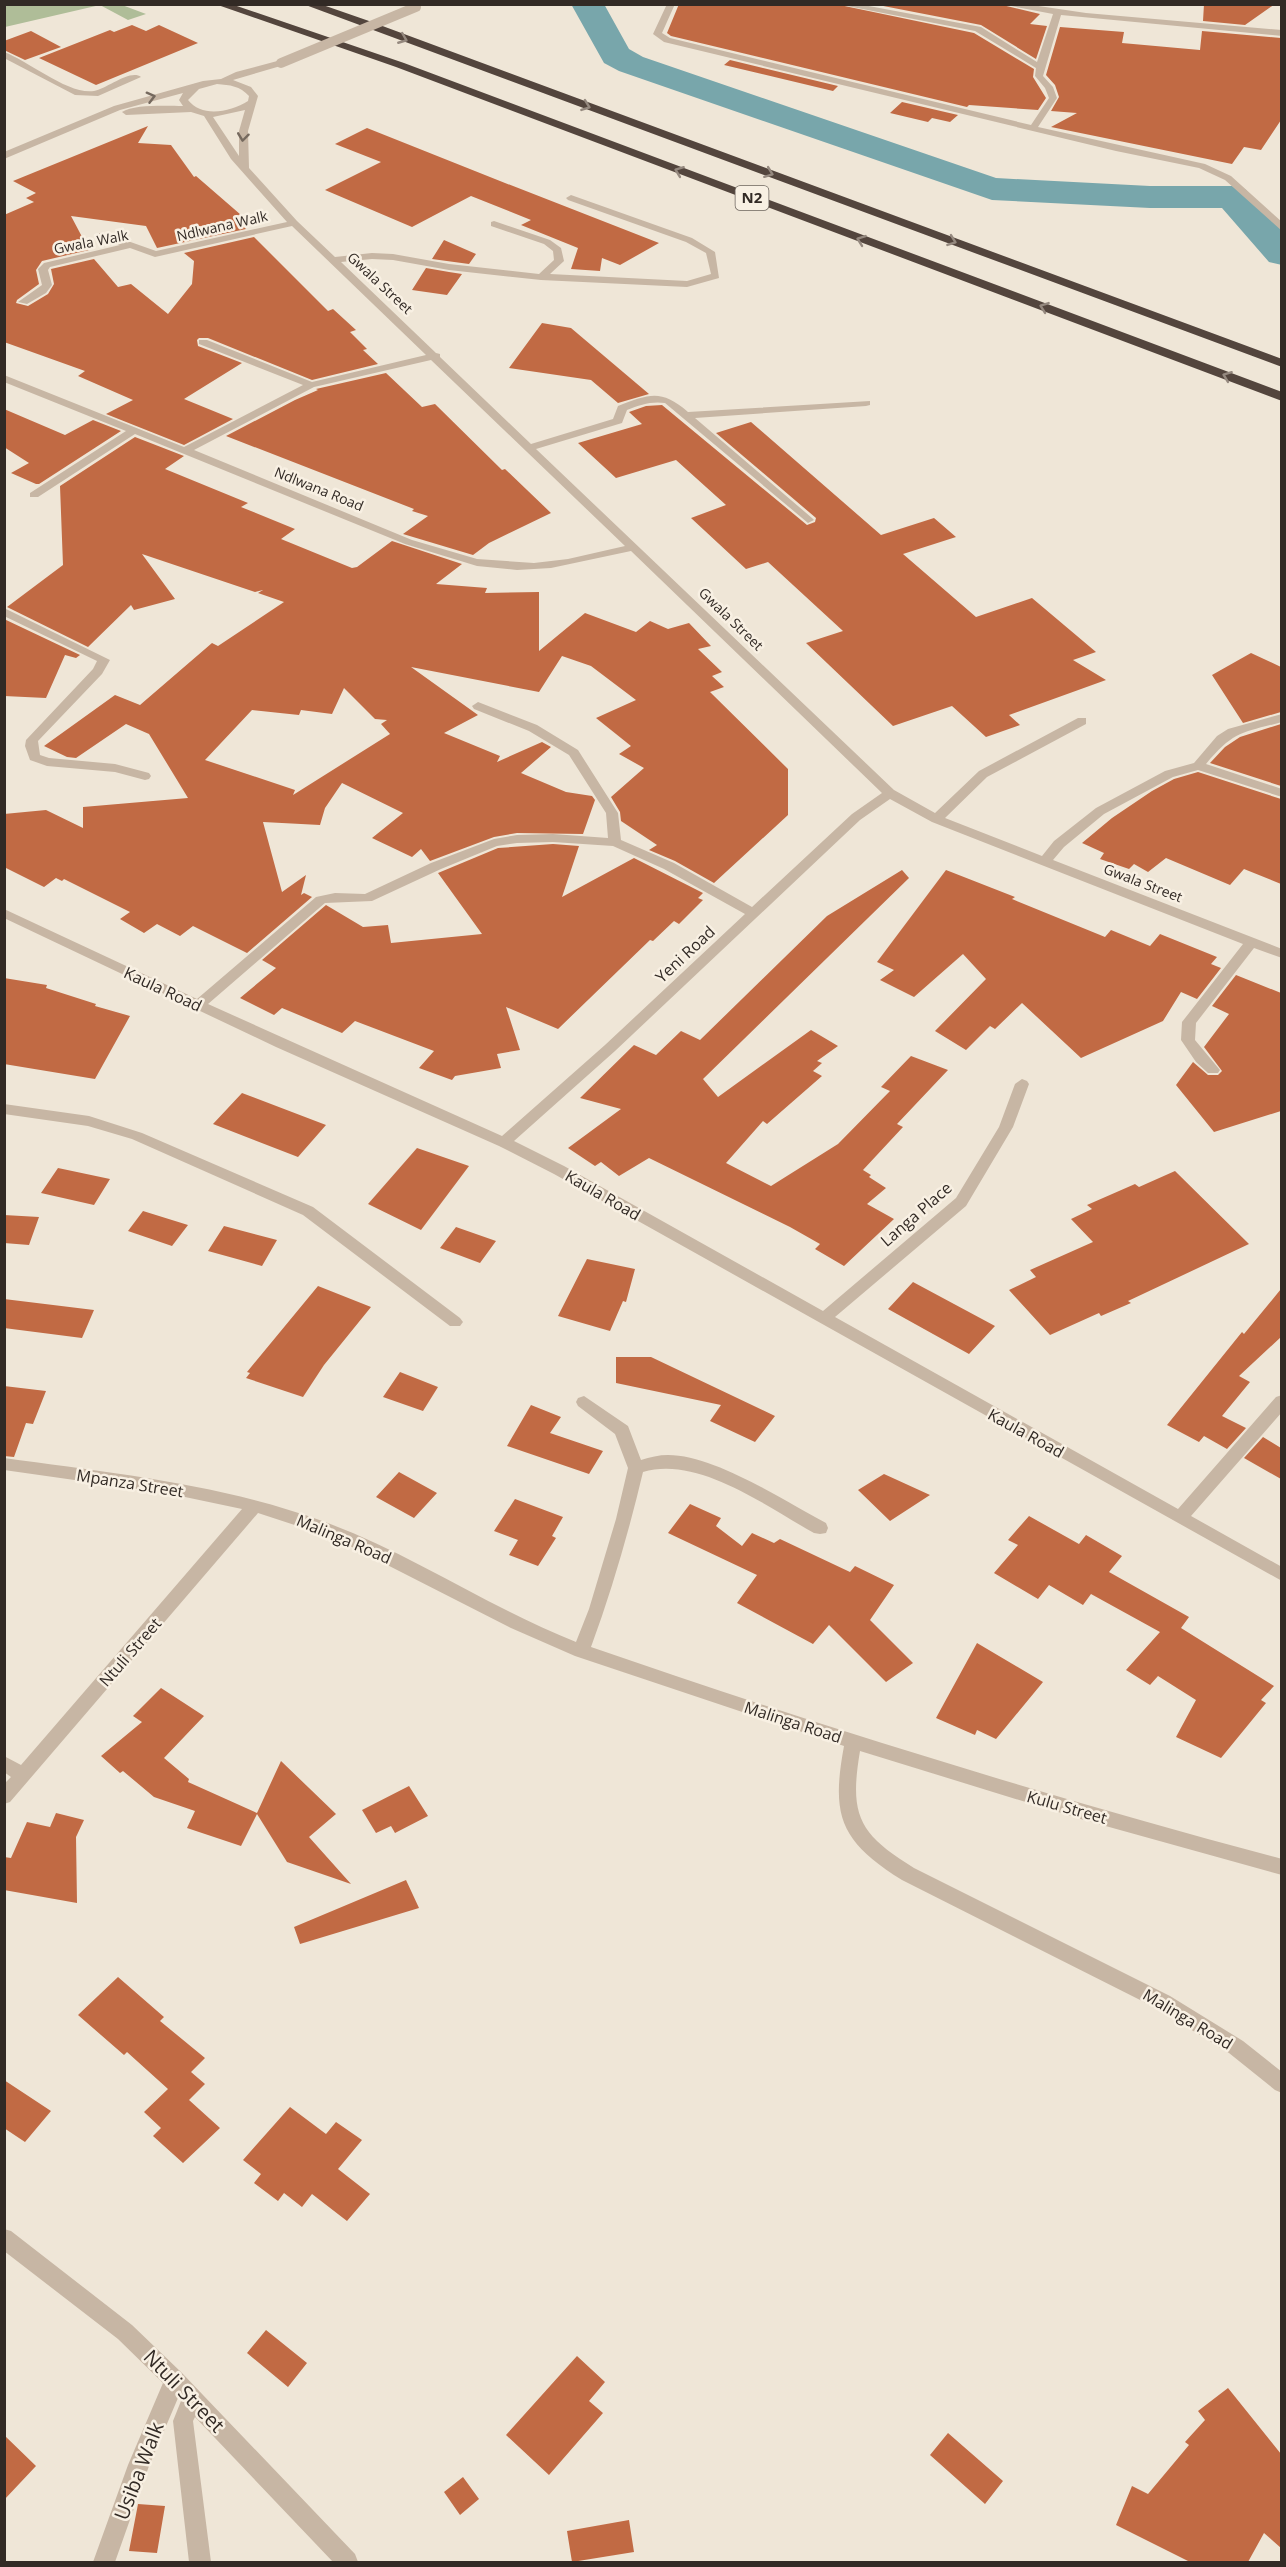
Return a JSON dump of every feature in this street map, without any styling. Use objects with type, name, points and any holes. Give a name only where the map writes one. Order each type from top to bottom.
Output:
[{"type":"highway","name":"N2","points":[[220,4],[400,65],[1281,397]]},
{"type":"highway","name":"N2","points":[[308,4],[365,23],[1281,363]]},
{"type":"street","points":[[670,4],[657,34],[667,40],[1116,148],[1179,160],[1216,171],[1242,189],[1281,228]]},
{"type":"street","points":[[841,4],[978,29],[1040,67]]},
{"type":"street","points":[[1005,4],[1058,12],[1281,33]]},
{"type":"street","points":[[4,54],[75,92],[118,97],[222,82],[239,74],[281,63],[418,6]]},
{"type":"street","points":[[1033,128],[1053,98],[1049,87],[1039,76],[1058,12]]},
{"type":"street","points":[[246,172],[241,145],[242,134],[257,85],[281,63]]},
{"type":"street","points":[[77,126],[118,97],[137,77]]},
{"type":"street","points":[[222,82],[244,86],[257,85]]},
{"type":"street","points":[[191,109],[183,100],[185,95],[201,85]]},
{"type":"street","points":[[4,156],[77,126],[132,111],[237,110],[252,102]]},
{"type":"street","name":"Gwala Street","points":[[206,112],[214,129],[246,172],[294,223],[436,356],[890,793],[909,806],[936,819],[1281,954]]},
{"type":"street","points":[[334,260],[372,256],[393,257],[449,267],[541,277],[687,284],[716,276],[711,252],[689,240],[571,198]]},
{"type":"street","name":"Ndlwana Walk","points":[[155,254],[294,223]]},
{"type":"street","points":[[494,224],[547,242],[558,250],[559,261],[541,277]]},
{"type":"street","points":[[102,235],[132,245]]},
{"type":"street","name":"Gwala Walk","points":[[23,302],[42,291],[47,285],[43,269],[47,265],[132,245],[155,254]]},
{"type":"street","points":[[203,342],[311,385]]},
{"type":"street","points":[[184,451],[311,385],[436,356]]},
{"type":"street","name":"Ndlwana Road","points":[[4,378],[454,558],[503,567],[553,565],[581,561],[634,547]]},
{"type":"street","points":[[531,447],[618,421],[622,408],[656,397],[668,400],[808,520]]},
{"type":"street","points":[[688,415],[866,403]]},
{"type":"street","points":[[34,495],[134,430]]},
{"type":"street","points":[[4,611],[104,660],[98,671],[32,740],[34,758],[47,762],[115,768],[145,776]]},
{"type":"street","points":[[478,706],[533,728],[574,753],[612,813],[615,842]]},
{"type":"street","points":[[1198,766],[1221,739],[1232,732],[1281,718]]},
{"type":"street","points":[[936,819],[983,774],[1082,721]]},
{"type":"street","points":[[1045,861],[1059,843],[1100,811],[1169,774],[1198,766],[1281,793]]},
{"type":"street","name":"Yeni Road","points":[[504,1142],[610,1048],[856,817],[874,802],[890,793]]},
{"type":"street","points":[[198,1005],[321,900],[335,897],[354,899],[367,897],[435,866],[494,843],[517,839],[553,838],[615,842],[669,866],[752,913]]},
{"type":"street","name":"Kaula Road","points":[[4,914],[198,1005],[504,1142],[559,1170],[1281,1575]]},
{"type":"street","points":[[1213,1070],[1201,1059],[1188,1040],[1189,1022],[1251,942]]},
{"type":"street","name":"Langa Place","points":[[823,1319],[961,1202],[1006,1127],[1022,1084]]},
{"type":"street","points":[[4,1109],[89,1121],[137,1137],[308,1211],[454,1322]]},
{"type":"street","points":[[1180,1518],[1281,1401]]},
{"type":"street","points":[[581,1651],[610,1564],[636,1468],[622,1430],[584,1402]]},
{"type":"street","points":[[636,1468],[663,1461],[688,1463],[737,1484],[820,1528]]},
{"type":"street","name":"Mpanza Street","points":[[4,1464],[146,1485],[255,1505]]},
{"type":"street","name":"Malinga Road","points":[[255,1505],[320,1527],[394,1559],[482,1608],[581,1651],[854,1742],[846,1791],[846,1808],[858,1837],[873,1852],[908,1874],[1163,2002],[1236,2047],[1281,2084]]},
{"type":"street","name":"Ntuli Street","points":[[4,1797],[255,1505]]},
{"type":"street","name":"Kulu Street","points":[[854,1742],[1040,1799],[1281,1867]]},
{"type":"street","points":[[4,1763],[23,1775]]},
{"type":"street","name":"Ntuli Street","points":[[4,2238],[125,2332],[175,2380],[347,2562]]},
{"type":"street","name":"Usiba Walk","points":[[104,2562],[139,2465],[175,2380]]},
{"type":"street","points":[[192,2398],[183,2421],[201,2562]]},
{"type":"green space","points":[[5,4],[122,5],[146,14],[128,20],[100,5],[5,27]]},
{"type":"building","points":[[679,4],[835,4],[974,33],[1034,69],[1033,77],[1046,98],[1038,110],[969,105],[967,107],[671,36],[667,33]]},
{"type":"building","points":[[873,4],[998,4],[1040,14],[1030,24],[1047,26],[1036,59],[981,25]]},
{"type":"building","points":[[1204,4],[1275,4],[1245,25],[1203,21]]},
{"type":"building","points":[[132,25],[146,31],[159,25],[198,43],[96,85],[39,58],[110,30],[114,32]]},
{"type":"building","points":[[1060,27],[1124,32],[1122,43],[1200,50],[1202,31],[1281,38],[1281,120],[1261,150],[1244,147],[1232,164],[1051,127],[1077,113],[1051,111],[1059,97],[1055,85],[1046,75]]},
{"type":"building","points":[[31,31],[61,47],[25,60],[4,50],[4,41]]},
{"type":"building","points":[[730,60],[838,86],[833,91],[724,65]]},
{"type":"building","points":[[902,102],[958,115],[950,122],[932,118],[928,122],[890,113]]},
{"type":"building","points":[[148,126],[138,143],[171,145],[194,177],[196,176],[241,215],[233,216],[246,229],[157,248],[146,226],[71,216],[89,250],[42,261],[36,270],[39,284],[16,303],[28,306],[48,294],[54,284],[51,269],[94,259],[118,287],[131,284],[168,314],[192,284],[194,261],[184,253],[254,237],[328,311],[333,309],[356,330],[350,332],[367,349],[363,350],[378,364],[312,380],[208,338],[199,338],[198,346],[242,363],[184,399],[233,419],[184,445],[106,414],[133,400],[78,376],[85,371],[4,342],[4,215],[34,202],[26,198],[36,193],[13,181]]},
{"type":"building","points":[[367,128],[659,243],[620,265],[602,258],[600,271],[571,269],[578,248],[521,225],[531,220],[471,196],[412,227],[325,190],[381,162],[335,144]]},
{"type":"building","points":[[444,240],[476,254],[469,264],[432,259]]},
{"type":"building","points":[[426,268],[462,274],[447,295],[412,290]]},
{"type":"building","points":[[542,323],[571,328],[649,394],[618,403],[591,380],[509,368]]},
{"type":"building","points":[[386,373],[422,407],[435,404],[502,470],[505,469],[551,513],[489,543],[473,555],[403,534],[428,516],[412,511],[414,509],[226,436],[318,390],[316,389]]},
{"type":"building","points":[[662,405],[807,525],[815,522],[816,518],[716,433],[751,422],[881,535],[934,518],[956,537],[903,554],[976,617],[1032,598],[1096,652],[1073,660],[1106,680],[1009,715],[1020,725],[986,737],[952,706],[893,726],[806,643],[843,631],[768,562],[746,569],[691,518],[726,505],[676,460],[616,478],[578,443],[642,424],[629,412],[646,406]]},
{"type":"building","points":[[4,409],[65,435],[93,420],[121,431],[36,484],[11,473],[29,463],[4,447]]},
{"type":"building","points":[[135,437],[184,456],[165,469],[248,503],[241,507],[295,529],[281,539],[352,568],[357,567],[392,541],[462,564],[436,584],[487,588],[485,593],[539,592],[539,651],[585,613],[636,632],[650,621],[668,629],[689,623],[711,646],[698,649],[722,672],[712,676],[724,687],[710,692],[788,769],[788,815],[714,883],[675,861],[649,850],[657,845],[621,821],[620,812],[611,797],[644,768],[619,754],[631,746],[596,718],[636,700],[591,666],[562,656],[539,692],[411,667],[478,715],[444,733],[500,756],[497,762],[542,742],[551,747],[521,773],[566,792],[592,796],[595,800],[583,834],[517,833],[494,837],[430,861],[421,849],[412,857],[372,838],[403,813],[342,783],[325,808],[320,825],[263,822],[282,892],[306,875],[301,895],[304,893],[312,897],[247,953],[193,926],[180,936],[157,924],[144,933],[120,919],[130,912],[64,879],[62,881],[56,878],[44,887],[4,867],[4,814],[46,810],[83,828],[83,807],[188,798],[149,734],[126,724],[76,758],[67,757],[44,746],[115,695],[140,705],[212,643],[218,646],[284,602],[258,593],[263,590],[255,592],[142,554],[175,599],[134,610],[131,605],[88,647],[7,607],[63,565],[60,486]],"holes":[[[344,688],[375,719],[387,720],[381,724],[390,734],[293,795],[295,790],[205,760],[252,710],[299,715],[301,710],[332,714]]]},
{"type":"building","points":[[4,619],[80,655],[76,658],[65,655],[46,698],[4,696]]},
{"type":"building","points":[[1251,653],[1281,667],[1281,712],[1243,723],[1212,675]]},
{"type":"building","points":[[1281,724],[1281,786],[1210,763],[1225,747],[1240,737]]},
{"type":"building","points":[[1198,772],[1281,799],[1281,884],[1244,869],[1230,885],[1166,858],[1148,872],[1134,864],[1129,869],[1100,859],[1104,853],[1082,843],[1112,818],[1152,791],[1174,779]]},
{"type":"building","points":[[553,844],[579,846],[562,897],[634,858],[703,893],[698,898],[703,900],[679,924],[674,921],[653,941],[650,940],[558,1029],[506,1007],[520,1050],[497,1054],[501,1068],[455,1076],[452,1080],[419,1068],[434,1051],[355,1021],[342,1033],[282,1008],[274,1015],[240,998],[276,968],[262,960],[326,905],[363,927],[388,925],[391,943],[482,934],[438,873],[498,848]]},
{"type":"building","points":[[902,870],[909,878],[703,1079],[718,1097],[811,1030],[838,1046],[817,1061],[822,1063],[813,1071],[822,1076],[767,1124],[763,1121],[726,1163],[771,1186],[838,1144],[890,1091],[881,1087],[911,1056],[948,1070],[897,1124],[903,1127],[863,1170],[871,1175],[869,1177],[886,1188],[867,1204],[894,1219],[844,1266],[815,1249],[820,1244],[790,1227],[649,1158],[619,1176],[601,1162],[595,1166],[568,1148],[621,1109],[580,1098],[634,1045],[656,1055],[681,1031],[700,1040],[827,916]]},
{"type":"building","points":[[946,870],[1015,897],[1012,899],[1105,937],[1111,930],[1150,946],[1160,934],[1217,957],[1211,964],[1221,968],[1197,999],[1181,992],[1163,1021],[1081,1058],[1022,1003],[995,1029],[990,1026],[966,1050],[935,1031],[986,979],[963,954],[914,997],[880,980],[894,970],[877,962]]},
{"type":"building","points":[[1236,975],[1281,993],[1281,1111],[1214,1132],[1176,1085],[1193,1062],[1208,1075],[1218,1075],[1222,1071],[1204,1047],[1229,1014],[1212,1006]]},
{"type":"building","points":[[4,978],[47,985],[46,988],[130,1016],[95,1079],[4,1064]]},
{"type":"building","points":[[242,1093],[326,1125],[298,1157],[213,1124]]},
{"type":"building","points":[[417,1148],[469,1166],[421,1230],[368,1204]]},
{"type":"building","points":[[58,1168],[110,1179],[94,1205],[41,1193]]},
{"type":"building","points":[[1175,1171],[1249,1244],[1128,1301],[1131,1303],[1101,1316],[1099,1313],[1050,1335],[1009,1290],[1036,1277],[1030,1270],[1093,1242],[1071,1219],[1092,1209],[1087,1205],[1135,1184],[1139,1187]]},
{"type":"building","points":[[143,1211],[188,1225],[172,1246],[128,1231]]},
{"type":"building","points":[[4,1215],[39,1217],[29,1245],[4,1243]]},
{"type":"building","points":[[224,1226],[277,1240],[262,1266],[208,1251]]},
{"type":"building","points":[[456,1227],[496,1241],[480,1263],[440,1248]]},
{"type":"building","points":[[587,1259],[635,1269],[626,1302],[623,1301],[610,1331],[558,1316]]},
{"type":"building","points":[[913,1282],[995,1326],[969,1354],[888,1309]]},
{"type":"building","points":[[318,1286],[371,1307],[324,1365],[303,1397],[246,1378],[250,1373],[247,1372]]},
{"type":"building","points":[[1281,1289],[1281,1337],[1239,1376],[1250,1382],[1222,1416],[1246,1428],[1227,1449],[1204,1436],[1199,1442],[1167,1425],[1242,1332],[1244,1334]]},
{"type":"building","points":[[4,1299],[94,1310],[82,1338],[4,1328]]},
{"type":"building","points":[[616,1357],[651,1357],[775,1416],[755,1442],[710,1421],[721,1405],[616,1383]]},
{"type":"building","points":[[400,1372],[438,1387],[423,1411],[383,1397]]},
{"type":"building","points":[[4,1386],[46,1391],[33,1424],[26,1423],[14,1457],[4,1456]]},
{"type":"building","points":[[531,1405],[561,1417],[550,1433],[603,1451],[589,1474],[507,1446]]},
{"type":"building","points":[[1263,1437],[1281,1448],[1281,1479],[1244,1458]]},
{"type":"building","points":[[399,1472],[437,1493],[414,1518],[376,1497]]},
{"type":"building","points":[[884,1474],[930,1495],[890,1521],[858,1490]]},
{"type":"building","points":[[515,1499],[563,1517],[552,1536],[556,1538],[538,1566],[509,1555],[518,1540],[494,1531]]},
{"type":"building","points":[[690,1504],[721,1518],[716,1526],[742,1546],[752,1533],[774,1543],[780,1539],[850,1572],[855,1566],[894,1585],[870,1620],[913,1663],[886,1682],[829,1625],[813,1644],[737,1603],[757,1575],[668,1533]]},
{"type":"building","points":[[1029,1516],[1079,1544],[1086,1535],[1122,1556],[1109,1572],[1189,1617],[1181,1628],[1274,1686],[1261,1700],[1266,1703],[1221,1758],[1176,1737],[1196,1700],[1158,1676],[1150,1685],[1126,1670],[1160,1632],[1091,1594],[1083,1605],[1049,1585],[1038,1599],[994,1573],[1018,1545],[1008,1540]]},
{"type":"building","points":[[977,1643],[1043,1682],[996,1739],[977,1730],[975,1735],[936,1718]]},
{"type":"building","points":[[161,1688],[204,1716],[164,1758],[189,1779],[188,1782],[257,1813],[281,1761],[336,1814],[309,1837],[351,1884],[287,1862],[257,1814],[241,1846],[187,1828],[195,1811],[154,1797],[123,1771],[120,1773],[101,1756],[142,1722],[133,1716]]},
{"type":"building","points":[[409,1786],[428,1816],[395,1833],[391,1826],[376,1833],[362,1810]]},
{"type":"building","points":[[56,1813],[84,1820],[76,1837],[77,1903],[4,1890],[4,1857],[11,1858],[27,1822],[50,1827]]},
{"type":"building","points":[[406,1880],[419,1908],[300,1944],[294,1927]]},
{"type":"building","points":[[118,1977],[164,2017],[160,2021],[205,2058],[191,2072],[205,2084],[189,2100],[220,2128],[183,2163],[153,2136],[161,2128],[144,2112],[168,2089],[127,2052],[124,2055],[78,2015]]},
{"type":"building","points":[[4,2080],[51,2111],[25,2142],[4,2128]]},
{"type":"building","points":[[290,2107],[326,2134],[336,2122],[362,2140],[338,2169],[370,2194],[347,2221],[312,2194],[302,2207],[284,2193],[278,2201],[254,2183],[261,2174],[243,2160]]},
{"type":"building","points":[[266,2330],[307,2363],[288,2387],[247,2353]]},
{"type":"building","points":[[577,2356],[605,2382],[589,2401],[603,2413],[549,2475],[506,2435]]},
{"type":"building","points":[[1228,2388],[1281,2454],[1281,2548],[1264,2533],[1248,2562],[1190,2562],[1116,2525],[1132,2486],[1148,2494],[1189,2445],[1185,2442],[1205,2420],[1198,2411]]},
{"type":"building","points":[[948,2433],[1003,2481],[985,2504],[930,2455]]},
{"type":"building","points":[[4,2435],[36,2466],[4,2500]]},
{"type":"building","points":[[463,2477],[479,2499],[460,2515],[444,2492]]},
{"type":"building","points":[[138,2504],[165,2506],[157,2553],[129,2551]]},
{"type":"building","points":[[629,2520],[634,2552],[572,2562],[567,2531]]},
{"type":"waterway","points":[[587,4],[616,56],[631,64],[992,189],[1150,197],[1232,197],[1282,254]]}]
